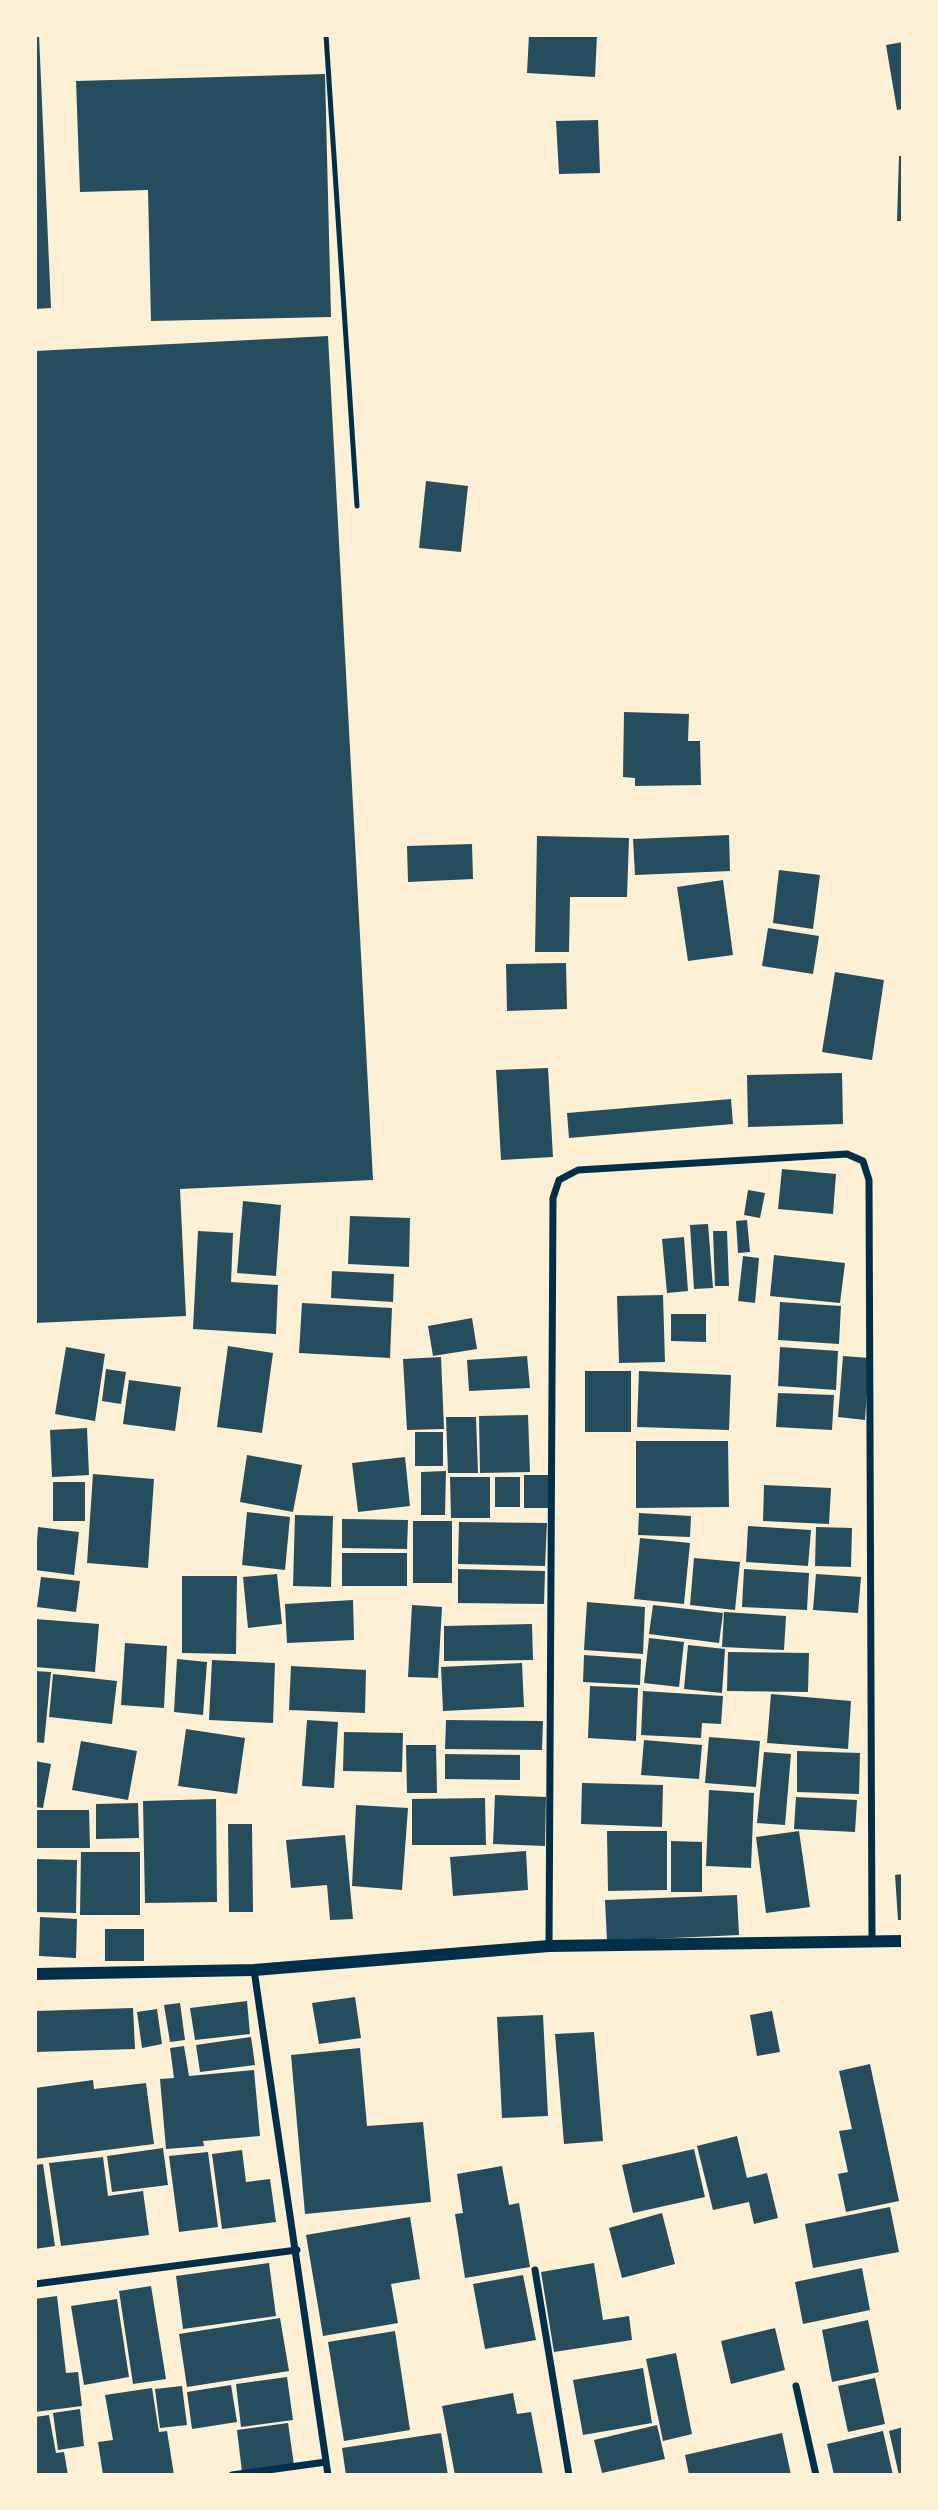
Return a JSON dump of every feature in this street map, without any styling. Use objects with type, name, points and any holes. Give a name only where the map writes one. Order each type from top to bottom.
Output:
[{"type":"street","points":[[549,1946],[553,1198],[559,1180],[578,1170],[847,1154],[863,1161],[869,1180],[872,1943]]},
{"type":"street","points":[[35,1974],[254,1970],[549,1946],[903,1941]]},
{"type":"street","points":[[254,1970],[328,2475]]},
{"type":"street","points":[[35,2284],[297,2250]]},
{"type":"street","points":[[535,2270],[569,2475]]},
{"type":"street","points":[[796,2386],[816,2475]]},
{"type":"street","points":[[232,2475],[326,2462]]},
{"type":"lane","points":[[326,35],[357,506]]},
{"type":"building","points":[[35,35],[39,35],[51,308],[35,309]]},
{"type":"building","points":[[529,35],[597,35],[595,77],[527,73]]},
{"type":"building","points":[[903,42],[903,109],[897,110],[886,45]]},
{"type":"building","points":[[325,74],[331,317],[151,321],[148,190],[80,192],[76,81]]},
{"type":"building","points":[[598,120],[600,173],[559,174],[556,121]]},
{"type":"building","points":[[899,156],[903,156],[903,221],[897,221]]},
{"type":"building","points":[[328,336],[373,1180],[180,1189],[186,1316],[35,1323],[35,351]]},
{"type":"building","points":[[426,481],[468,486],[461,552],[419,548]]},
{"type":"building","points":[[624,712],[689,714],[688,741],[700,741],[701,785],[635,786],[635,778],[623,777]]},
{"type":"building","points":[[729,835],[730,871],[635,875],[633,839]]},
{"type":"building","points":[[537,836],[629,838],[627,897],[570,897],[569,952],[535,952]]},
{"type":"building","points":[[472,844],[473,879],[408,882],[407,846]]},
{"type":"building","points":[[779,870],[820,875],[813,929],[773,923]]},
{"type":"building","points":[[723,880],[733,955],[688,961],[677,887]]},
{"type":"building","points":[[768,928],[819,936],[813,974],[762,966]]},
{"type":"building","points":[[566,963],[567,1009],[507,1011],[506,964]]},
{"type":"building","points":[[835,972],[884,980],[872,1060],[822,1052]]},
{"type":"building","points":[[548,1068],[553,1157],[501,1160],[496,1070]]},
{"type":"building","points":[[842,1073],[843,1124],[748,1127],[747,1075]]},
{"type":"building","points":[[731,1099],[733,1124],[569,1138],[567,1113]]},
{"type":"building","points":[[782,1169],[836,1174],[833,1214],[778,1209]]},
{"type":"building","points":[[748,1190],[765,1193],[760,1218],[744,1215]]},
{"type":"building","points":[[243,1201],[281,1205],[276,1276],[237,1273]]},
{"type":"building","points":[[350,1216],[410,1218],[409,1267],[348,1264]]},
{"type":"building","points":[[747,1220],[750,1252],[738,1253],[736,1221]]},
{"type":"building","points":[[708,1224],[713,1288],[694,1289],[690,1225]]},
{"type":"building","points":[[198,1231],[233,1233],[231,1282],[278,1285],[276,1334],[193,1329]]},
{"type":"building","points":[[713,1231],[727,1231],[729,1286],[715,1286]]},
{"type":"building","points":[[684,1237],[688,1291],[667,1293],[662,1239]]},
{"type":"building","points":[[774,1255],[845,1263],[840,1303],[770,1296]]},
{"type":"building","points":[[743,1256],[759,1258],[755,1303],[738,1301]]},
{"type":"building","points":[[332,1271],[394,1274],[393,1302],[331,1298]]},
{"type":"building","points":[[663,1295],[665,1362],[619,1363],[617,1296]]},
{"type":"building","points":[[780,1302],[841,1306],[839,1344],[778,1340]]},
{"type":"building","points":[[302,1303],[392,1308],[390,1358],[299,1353]]},
{"type":"building","points":[[671,1314],[706,1314],[706,1342],[671,1341]]},
{"type":"building","points":[[472,1318],[477,1349],[433,1356],[428,1326]]},
{"type":"building","points":[[228,1346],[273,1353],[262,1433],[217,1427]]},
{"type":"building","points":[[66,1347],[105,1354],[95,1421],[55,1414]]},
{"type":"building","points":[[780,1347],[838,1351],[836,1390],[778,1386]]},
{"type":"building","points":[[527,1356],[530,1388],[469,1391],[467,1360]]},
{"type":"building","points":[[843,1356],[869,1358],[865,1420],[838,1417]]},
{"type":"building","points":[[441,1357],[444,1429],[407,1430],[403,1359]]},
{"type":"building","points":[[106,1369],[126,1372],[121,1404],[102,1401]]},
{"type":"building","points":[[585,1371],[631,1371],[631,1432],[585,1432]]},
{"type":"building","points":[[639,1371],[731,1375],[729,1430],[637,1427]]},
{"type":"building","points":[[129,1380],[181,1387],[175,1431],[123,1424]]},
{"type":"building","points":[[778,1393],[834,1395],[832,1430],[776,1427]]},
{"type":"building","points":[[528,1415],[530,1472],[480,1473],[479,1416]]},
{"type":"building","points":[[446,1417],[476,1417],[478,1473],[448,1473]]},
{"type":"building","points":[[87,1428],[89,1475],[52,1477],[50,1430]]},
{"type":"building","points":[[415,1432],[443,1432],[443,1466],[415,1466]]},
{"type":"building","points":[[636,1441],[728,1441],[729,1507],[636,1508]]},
{"type":"building","points":[[247,1455],[302,1465],[293,1512],[240,1502]]},
{"type":"building","points":[[405,1457],[410,1506],[358,1512],[352,1463]]},
{"type":"building","points":[[446,1471],[445,1515],[421,1515],[421,1472]]},
{"type":"building","points":[[93,1474],[154,1479],[148,1568],[87,1563]]},
{"type":"building","points":[[524,1475],[549,1475],[549,1508],[524,1508]]},
{"type":"building","points":[[450,1477],[490,1477],[490,1518],[451,1518]]},
{"type":"building","points":[[495,1477],[520,1477],[520,1507],[495,1507]]},
{"type":"building","points":[[53,1482],[85,1482],[85,1521],[53,1521]]},
{"type":"building","points":[[764,1485],[831,1488],[829,1524],[763,1521]]},
{"type":"building","points":[[247,1512],[290,1517],[285,1570],[242,1565]]},
{"type":"building","points":[[639,1513],[691,1516],[690,1537],[638,1535]]},
{"type":"building","points":[[295,1515],[333,1516],[331,1587],[293,1586]]},
{"type":"building","points":[[342,1519],[408,1520],[407,1549],[342,1548]]},
{"type":"building","points":[[413,1521],[452,1521],[452,1583],[413,1583]]},
{"type":"building","points":[[459,1522],[547,1523],[545,1566],[458,1564]]},
{"type":"building","points":[[748,1526],[811,1530],[808,1566],[746,1562]]},
{"type":"building","points":[[38,1527],[79,1532],[74,1575],[35,1570]]},
{"type":"building","points":[[816,1527],[852,1528],[851,1567],[815,1566]]},
{"type":"building","points":[[640,1538],[690,1543],[684,1604],[634,1599]]},
{"type":"building","points":[[342,1553],[407,1553],[407,1586],[342,1586]]},
{"type":"building","points":[[694,1558],[740,1562],[735,1610],[690,1605]]},
{"type":"building","points":[[458,1569],[545,1571],[544,1604],[458,1603]]},
{"type":"building","points":[[744,1569],[809,1573],[807,1610],[742,1607]]},
{"type":"building","points":[[277,1574],[282,1624],[248,1628],[243,1577]]},
{"type":"building","points":[[816,1574],[861,1577],[858,1613],[813,1610]]},
{"type":"building","points":[[182,1576],[237,1576],[236,1654],[182,1653]]},
{"type":"building","points":[[41,1577],[80,1581],[76,1612],[37,1607]]},
{"type":"building","points":[[353,1600],[354,1640],[287,1643],[285,1604]]},
{"type":"building","points":[[587,1602],[645,1607],[643,1654],[584,1650]]},
{"type":"building","points":[[412,1605],[442,1607],[438,1678],[408,1677]]},
{"type":"building","points":[[653,1605],[723,1613],[719,1643],[649,1634]]},
{"type":"building","points":[[724,1612],[786,1616],[784,1650],[722,1647]]},
{"type":"building","points":[[35,1619],[99,1624],[95,1672],[35,1667]]},
{"type":"building","points":[[532,1624],[533,1660],[444,1661],[444,1626]]},
{"type":"building","points":[[649,1638],[684,1642],[679,1687],[644,1683]]},
{"type":"building","points":[[125,1643],[167,1646],[164,1708],[121,1705]]},
{"type":"building","points":[[688,1645],[725,1649],[722,1693],[684,1689]]},
{"type":"building","points":[[728,1652],[809,1653],[808,1692],[727,1691]]},
{"type":"building","points":[[584,1655],[641,1659],[640,1685],[583,1682]]},
{"type":"building","points":[[177,1659],[207,1662],[203,1715],[174,1712]]},
{"type":"building","points":[[212,1660],[275,1663],[273,1723],[209,1720]]},
{"type":"building","points":[[522,1663],[524,1707],[443,1711],[441,1667]]},
{"type":"building","points":[[291,1666],[366,1670],[365,1713],[289,1710]]},
{"type":"building","points":[[35,1671],[51,1672],[44,1743],[35,1742]]},
{"type":"building","points":[[53,1674],[117,1681],[112,1724],[49,1717]]},
{"type":"building","points":[[590,1686],[638,1688],[636,1741],[588,1738]]},
{"type":"building","points":[[643,1691],[723,1696],[721,1724],[702,1723],[701,1738],[641,1735]]},
{"type":"building","points":[[771,1694],[851,1701],[848,1749],[767,1743]]},
{"type":"building","points":[[307,1720],[338,1722],[334,1788],[302,1786]]},
{"type":"building","points":[[446,1720],[543,1721],[542,1750],[445,1749]]},
{"type":"building","points":[[186,1729],[245,1738],[237,1794],[178,1786]]},
{"type":"building","points":[[344,1732],[403,1733],[402,1772],[343,1771]]},
{"type":"building","points":[[709,1737],[760,1741],[756,1787],[705,1783]]},
{"type":"building","points":[[644,1740],[702,1745],[699,1779],[641,1775]]},
{"type":"building","points":[[81,1741],[137,1751],[128,1800],[72,1790]]},
{"type":"building","points":[[406,1745],[436,1745],[437,1793],[407,1793]]},
{"type":"building","points":[[797,1751],[860,1753],[859,1794],[797,1792]]},
{"type":"building","points":[[764,1752],[791,1754],[785,1825],[757,1823]]},
{"type":"building","points":[[445,1754],[520,1755],[520,1780],[445,1779]]},
{"type":"building","points":[[35,1761],[51,1764],[43,1808],[35,1807]]},
{"type":"building","points":[[582,1783],[663,1785],[662,1827],[581,1824]]},
{"type":"building","points":[[709,1790],[754,1793],[751,1868],[706,1866]]},
{"type":"building","points":[[495,1795],[546,1797],[545,1846],[493,1844]]},
{"type":"building","points":[[796,1797],[857,1800],[855,1832],[794,1829]]},
{"type":"building","points":[[485,1798],[486,1845],[412,1845],[412,1799]]},
{"type":"building","points":[[216,1799],[217,1902],[145,1903],[143,1801]]},
{"type":"building","points":[[138,1803],[139,1838],[96,1839],[96,1804]]},
{"type":"building","points":[[356,1805],[408,1808],[402,1890],[352,1886]]},
{"type":"building","points":[[35,1810],[89,1810],[90,1848],[35,1848]]},
{"type":"building","points":[[228,1824],[252,1824],[253,1912],[229,1912]]},
{"type":"building","points":[[607,1831],[667,1831],[667,1890],[608,1891]]},
{"type":"building","points":[[799,1831],[810,1907],[766,1913],[756,1837]]},
{"type":"building","points":[[345,1835],[353,1919],[330,1920],[327,1885],[291,1888],[286,1840]]},
{"type":"building","points":[[671,1841],[702,1842],[702,1892],[671,1892]]},
{"type":"building","points":[[526,1851],[528,1890],[453,1896],[450,1857]]},
{"type":"building","points":[[81,1852],[140,1852],[140,1915],[80,1915]]},
{"type":"building","points":[[35,1859],[77,1860],[76,1913],[35,1912]]},
{"type":"building","points":[[903,1874],[903,1920],[898,1920],[895,1875]]},
{"type":"building","points":[[737,1895],[739,1935],[607,1941],[605,1900]]},
{"type":"building","points":[[40,1917],[77,1919],[76,1958],[39,1956]]},
{"type":"building","points":[[105,1929],[144,1929],[144,1961],[105,1961]]},
{"type":"building","points":[[355,1997],[361,2038],[319,2044],[312,2003]]},
{"type":"building","points":[[247,2001],[250,2034],[195,2040],[190,2008]]},
{"type":"building","points":[[180,2003],[185,2040],[170,2042],[164,2005]]},
{"type":"building","points":[[133,2008],[135,2049],[35,2052],[35,2011]]},
{"type":"building","points":[[157,2009],[162,2044],[142,2048],[137,2012]]},
{"type":"building","points":[[772,2011],[780,2052],[757,2056],[750,2015]]},
{"type":"building","points":[[543,2015],[548,2116],[502,2118],[497,2017]]},
{"type":"building","points":[[594,2032],[603,2141],[564,2144],[555,2034]]},
{"type":"building","points":[[251,2037],[255,2065],[200,2072],[196,2045]]},
{"type":"building","points":[[184,2046],[189,2076],[254,2070],[260,2136],[203,2141],[204,2146],[166,2149],[160,2079],[174,2078],[170,2048]]},
{"type":"building","points":[[360,2048],[367,2126],[423,2122],[431,2202],[305,2214],[291,2055]]},
{"type":"building","points":[[870,2064],[899,2201],[846,2212],[838,2174],[848,2172],[839,2131],[852,2129],[839,2071]]},
{"type":"building","points":[[93,2080],[94,2089],[146,2083],[154,2144],[35,2159],[35,2088]]},
{"type":"building","points":[[737,2136],[747,2178],[767,2173],[778,2218],[754,2224],[749,2202],[713,2210],[697,2146]]},
{"type":"building","points":[[163,2148],[168,2185],[112,2192],[107,2156]]},
{"type":"building","points":[[694,2149],[705,2197],[633,2213],[622,2165]]},
{"type":"building","points":[[242,2150],[246,2182],[270,2179],[276,2222],[222,2229],[212,2154]]},
{"type":"building","points":[[208,2152],[218,2227],[179,2232],[169,2156]]},
{"type":"building","points":[[103,2157],[108,2196],[143,2191],[149,2235],[61,2246],[49,2163]]},
{"type":"building","points":[[43,2164],[55,2246],[35,2249],[35,2165]]},
{"type":"building","points":[[502,2166],[509,2205],[519,2203],[530,2267],[465,2278],[455,2214],[463,2213],[457,2174]]},
{"type":"building","points":[[890,2207],[899,2252],[813,2268],[805,2224]]},
{"type":"building","points":[[662,2213],[675,2264],[622,2278],[609,2228]]},
{"type":"building","points":[[410,2217],[420,2279],[391,2284],[398,2323],[323,2336],[306,2235]]},
{"type":"building","points":[[269,2263],[276,2316],[183,2329],[176,2276]]},
{"type":"building","points":[[594,2263],[603,2320],[629,2316],[632,2340],[554,2352],[541,2272]]},
{"type":"building","points":[[862,2268],[870,2310],[803,2324],[795,2282]]},
{"type":"building","points":[[523,2275],[536,2340],[485,2349],[473,2284]]},
{"type":"building","points":[[151,2286],[166,2379],[133,2384],[119,2291]]},
{"type":"building","points":[[57,2296],[66,2373],[78,2372],[82,2406],[35,2412],[35,2299]]},
{"type":"building","points":[[117,2299],[129,2377],[84,2385],[71,2306]]},
{"type":"building","points":[[280,2318],[289,2371],[187,2387],[179,2334]]},
{"type":"building","points":[[868,2320],[879,2372],[832,2382],[822,2330]]},
{"type":"building","points":[[775,2328],[785,2370],[731,2384],[721,2341]]},
{"type":"building","points":[[395,2331],[410,2430],[344,2441],[328,2342]]},
{"type":"building","points":[[676,2353],[692,2434],[663,2441],[646,2359]]},
{"type":"building","points":[[643,2368],[652,2423],[583,2435],[573,2380]]},
{"type":"building","points":[[287,2377],[293,2420],[241,2427],[236,2384]]},
{"type":"building","points":[[875,2378],[885,2424],[848,2432],[838,2386]]},
{"type":"building","points":[[231,2385],[237,2422],[192,2429],[187,2392]]},
{"type":"building","points":[[182,2386],[187,2425],[160,2428],[155,2389]]},
{"type":"building","points":[[152,2388],[159,2432],[167,2431],[174,2475],[103,2475],[98,2442],[113,2440],[105,2395]]},
{"type":"building","points":[[513,2393],[517,2414],[531,2412],[543,2475],[455,2475],[442,2406]]},
{"type":"building","points":[[80,2409],[84,2446],[58,2450],[53,2413]]},
{"type":"building","points":[[49,2415],[56,2453],[64,2452],[68,2475],[35,2475],[35,2417]]},
{"type":"building","points":[[288,2423],[294,2465],[242,2472],[237,2430]]},
{"type":"building","points":[[657,2425],[665,2459],[602,2473],[594,2440]]},
{"type":"building","points":[[903,2427],[903,2475],[899,2475],[889,2431]]},
{"type":"building","points":[[883,2431],[893,2475],[834,2475],[827,2444]]},
{"type":"building","points":[[441,2433],[448,2475],[346,2475],[342,2448]]},
{"type":"building","points":[[782,2433],[791,2475],[689,2475],[685,2455]]}]
